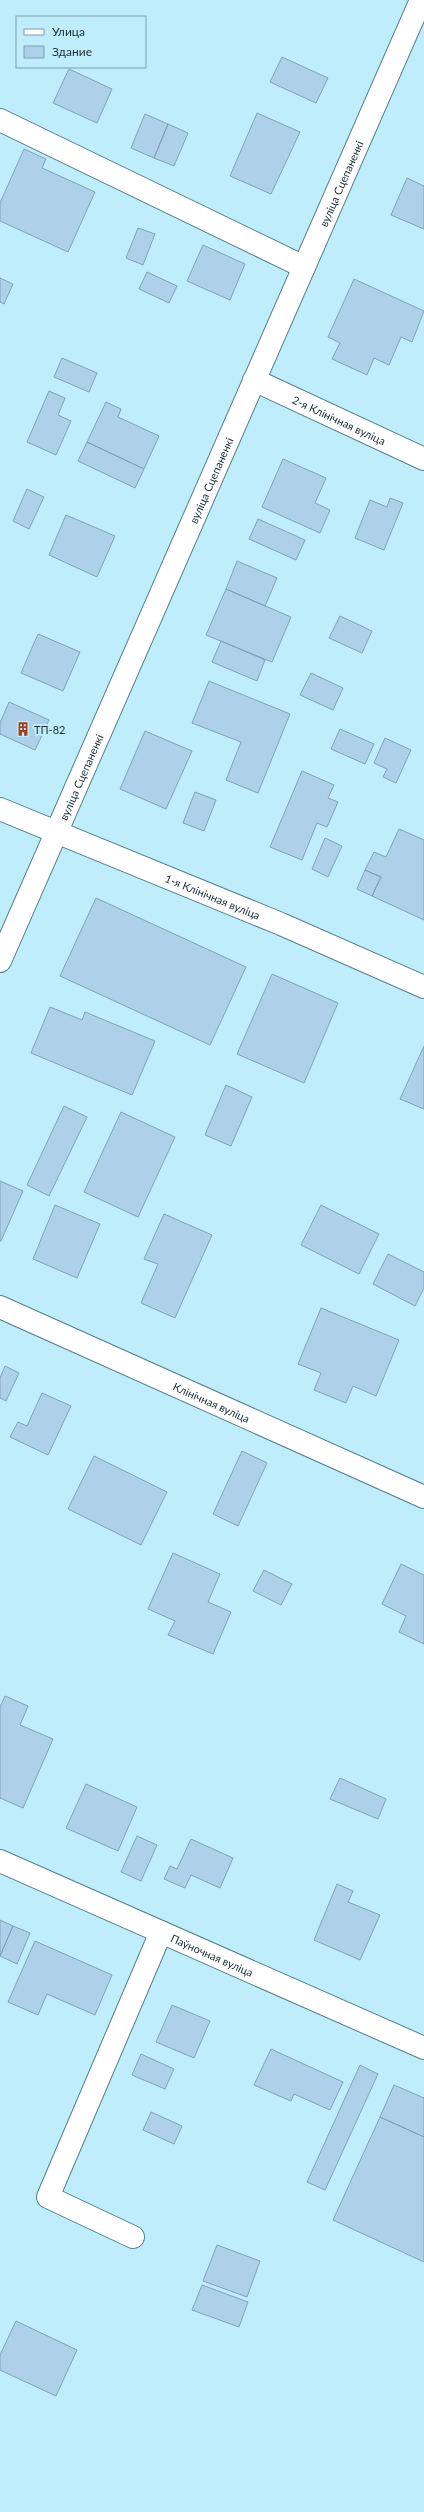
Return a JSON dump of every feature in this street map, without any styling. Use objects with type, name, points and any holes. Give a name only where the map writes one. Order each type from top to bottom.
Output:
[{"type":"street","name":"вуліца Сцепаненкі","points":[[0,961],[421,0]]},
{"type":"street","points":[[0,120],[304,267]]},
{"type":"street","name":"2-я Клінічная вуліца","points":[[254,380],[424,459]]},
{"type":"street","name":"1-я Клінічная вуліца","points":[[0,808],[56,833],[281,924],[424,987]]},
{"type":"street","name":"Клінічная вуліца","points":[[0,1307],[424,1497]]},
{"type":"street","name":"Паўночная вуліца","points":[[0,1861],[424,2048]]},
{"type":"street","points":[[133,2237],[48,2197],[161,1932]]},
{"type":"building","points":[[282,57],[328,78],[316,103],[270,82]]},
{"type":"building","points":[[69,69],[112,89],[97,123],[53,103]]},
{"type":"building","points":[[257,113],[300,132],[271,194],[230,176]]},
{"type":"building","points":[[145,114],[168,124],[154,158],[131,148]]},
{"type":"building","points":[[168,124],[188,133],[174,166],[154,158]]},
{"type":"building","points":[[24,149],[46,159],[42,168],[95,192],[68,252],[0,221],[0,203]]},
{"type":"building","points":[[407,178],[424,186],[424,229],[391,215]]},
{"type":"building","points":[[138,228],[155,234],[143,265],[126,258]]},
{"type":"building","points":[[203,245],[245,264],[230,300],[187,281]]},
{"type":"building","points":[[147,272],[177,286],[169,303],[139,289]]},
{"type":"building","points":[[0,278],[13,284],[4,304],[0,302]]},
{"type":"building","points":[[354,279],[424,311],[412,342],[401,337],[389,365],[374,358],[367,375],[332,359],[340,343],[328,337]]},
{"type":"building","points":[[62,358],[97,373],[89,392],[54,377]]},
{"type":"building","points":[[49,391],[65,398],[58,415],[71,421],[56,455],[27,442]]},
{"type":"building","points":[[106,402],[121,409],[118,417],[159,436],[144,469],[87,442]]},
{"type":"building","points":[[87,442],[144,469],[135,488],[78,461]]},
{"type":"building","points":[[283,459],[326,478],[315,503],[330,510],[320,533],[262,507]]},
{"type":"building","points":[[27,489],[44,497],[29,529],[13,521]]},
{"type":"building","points":[[390,498],[403,503],[384,550],[355,538],[370,500],[387,507]]},
{"type":"building","points":[[66,515],[115,536],[97,577],[49,555]]},
{"type":"building","points":[[258,519],[305,540],[296,560],[249,539]]},
{"type":"building","points":[[237,561],[277,578],[265,606],[226,589]]},
{"type":"building","points":[[226,589],[291,617],[272,662],[206,635]]},
{"type":"building","points":[[340,616],[372,631],[362,653],[329,638]]},
{"type":"building","points":[[38,634],[80,652],[63,691],[21,673]]},
{"type":"building","points":[[221,641],[265,660],[257,681],[212,662]]},
{"type":"building","points":[[311,673],[343,688],[333,710],[300,695]]},
{"type":"building","points":[[209,681],[290,714],[258,793],[226,780],[241,742],[192,723]]},
{"type":"building","name":"ТП-82","points":[[9,702],[49,720],[35,750],[0,734],[0,723]]},
{"type":"building","points":[[340,729],[374,744],[365,764],[331,749]]},
{"type":"building","points":[[145,731],[192,751],[166,809],[120,789]]},
{"type":"building","points":[[385,738],[411,750],[396,783],[383,777],[387,769],[374,763]]},
{"type":"building","points":[[302,771],[334,785],[328,798],[338,802],[327,827],[317,823],[302,860],[270,847]]},
{"type":"building","points":[[195,792],[216,800],[204,831],[183,823]]},
{"type":"building","points":[[399,829],[424,840],[424,920],[372,896],[381,877],[365,870],[374,852],[386,857]]},
{"type":"building","points":[[325,838],[342,846],[328,877],[312,869]]},
{"type":"building","points":[[365,870],[381,877],[372,896],[357,889]]},
{"type":"building","points":[[96,898],[246,967],[210,1045],[60,976]]},
{"type":"building","points":[[272,974],[338,1003],[304,1083],[237,1054]]},
{"type":"building","points":[[50,1007],[82,1020],[85,1012],[155,1041],[132,1095],[31,1053]]},
{"type":"building","points":[[424,1046],[424,1109],[400,1099]]},
{"type":"building","points":[[226,1085],[252,1097],[231,1146],[205,1135]]},
{"type":"building","points":[[64,1106],[87,1117],[49,1196],[27,1185]]},
{"type":"building","points":[[121,1112],[175,1137],[138,1217],[84,1192]]},
{"type":"building","points":[[0,1181],[23,1191],[1,1241],[0,1241]]},
{"type":"building","points":[[55,1205],[100,1224],[77,1278],[33,1259]]},
{"type":"building","points":[[321,1205],[379,1234],[359,1274],[301,1245]]},
{"type":"building","points":[[164,1214],[212,1235],[175,1318],[141,1303],[158,1264],[144,1259]]},
{"type":"building","points":[[388,1254],[424,1272],[424,1288],[415,1306],[373,1284]]},
{"type":"building","points":[[321,1308],[399,1340],[376,1396],[353,1386],[346,1403],[314,1390],[321,1373],[298,1364]]},
{"type":"building","points":[[5,1366],[19,1373],[6,1401],[0,1398],[0,1378]]},
{"type":"building","points":[[42,1393],[71,1406],[48,1455],[10,1437],[18,1422],[27,1426]]},
{"type":"building","points":[[242,1451],[267,1463],[238,1526],[213,1514]]},
{"type":"building","points":[[94,1456],[167,1492],[141,1545],[68,1509]]},
{"type":"building","points":[[173,1553],[220,1574],[208,1602],[231,1612],[213,1654],[168,1635],[175,1621],[148,1609]]},
{"type":"building","points":[[401,1564],[424,1575],[424,1644],[399,1632],[406,1616],[382,1604]]},
{"type":"building","points":[[264,1570],[292,1584],[281,1605],[253,1591]]},
{"type":"building","points":[[5,1696],[28,1706],[20,1725],[53,1739],[23,1808],[0,1798],[0,1707]]},
{"type":"building","points":[[340,1778],[386,1799],[378,1819],[330,1799]]},
{"type":"building","points":[[86,1784],[137,1807],[118,1851],[66,1828]]},
{"type":"building","points":[[137,1836],[157,1845],[141,1881],[121,1872]]},
{"type":"building","points":[[191,1839],[233,1858],[220,1888],[191,1875],[185,1888],[164,1879],[170,1866],[177,1869]]},
{"type":"building","points":[[337,1884],[353,1891],[348,1902],[380,1915],[360,1960],[314,1940]]},
{"type":"building","points":[[0,1920],[13,1926],[0,1956]]},
{"type":"building","points":[[13,1926],[30,1933],[17,1964],[0,1956]]},
{"type":"building","points":[[35,1941],[112,1975],[95,2015],[47,1994],[38,2015],[8,2002]]},
{"type":"building","points":[[172,2005],[210,2021],[194,2058],[156,2042]]},
{"type":"building","points":[[271,2049],[343,2082],[330,2110],[294,2094],[291,2101],[254,2085]]},
{"type":"building","points":[[141,2054],[174,2069],[165,2089],[132,2075]]},
{"type":"building","points":[[360,2065],[378,2074],[325,2190],[307,2182]]},
{"type":"building","points":[[394,2085],[424,2098],[424,2137],[380,2117]]},
{"type":"building","points":[[151,2112],[182,2126],[174,2144],[143,2130]]},
{"type":"building","points":[[380,2117],[424,2137],[424,2262],[333,2220]]},
{"type":"building","points":[[217,2245],[260,2261],[247,2297],[203,2281]]},
{"type":"building","points":[[202,2285],[248,2302],[239,2327],[192,2310]]},
{"type":"building","points":[[16,2321],[77,2350],[56,2396],[0,2370],[0,2355]]},
{"type":"place","name":"ТП-82","points":[[23,729]]}]
